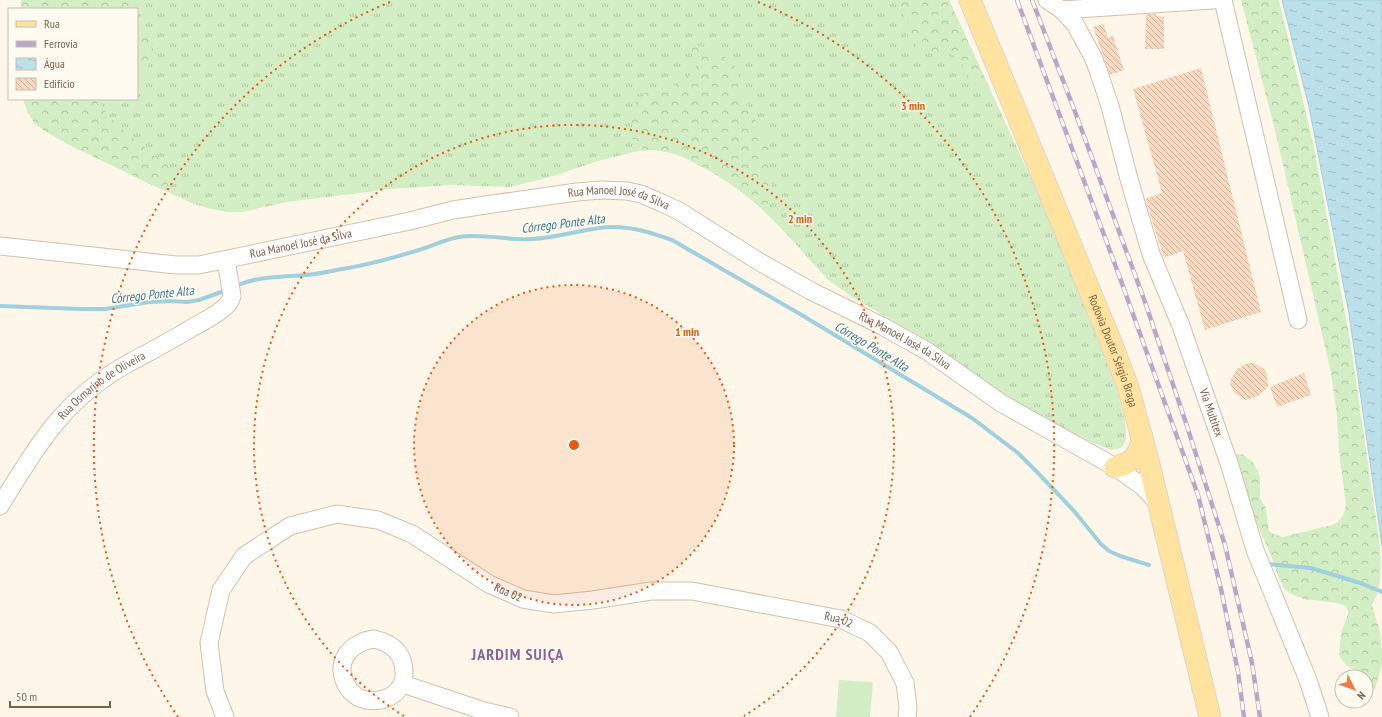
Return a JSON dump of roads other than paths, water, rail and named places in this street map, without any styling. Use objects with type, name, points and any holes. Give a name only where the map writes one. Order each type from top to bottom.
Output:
[{"type":"main road","name":"Rodovia Doutor Sérgio Braga","points":[[974,1],[1128,387],[1159,504],[1210,717]]},
{"type":"main road","points":[[1115,466],[1124,465],[1132,460],[1138,453],[1142,444],[1142,437]]},
{"type":"street","name":"Via Multitex","points":[[1047,0],[1062,10],[1080,32],[1093,57],[1110,106],[1151,254],[1184,334],[1230,466],[1255,550],[1308,680],[1320,717]]},
{"type":"street","points":[[1062,10],[1213,0]]},
{"type":"street","points":[[1222,0],[1298,320]]},
{"type":"street","name":"Rua Manoel José da Silva","points":[[0,246],[176,265],[199,265],[410,221],[453,210],[577,192],[601,190],[626,191],[641,194],[679,211],[758,261],[927,351],[1001,403],[1115,466],[1142,486],[1159,504]]},
{"type":"street","name":"Rua Osmarino de Oliveira","points":[[0,506],[38,445],[67,409],[85,392],[118,369],[210,318],[226,306],[231,300],[232,296],[226,260]]},
{"type":"street","name":"Rua 02","points":[[225,717],[215,691],[209,643],[221,590],[244,556],[290,526],[337,514],[378,520],[412,534],[489,584],[523,599],[554,604],[593,600],[651,591],[692,591],[841,619],[870,633],[889,652],[905,683],[908,707],[907,717]]},
{"type":"street","points":[[403,684],[484,711],[510,717]]},
{"type":"water","points":[[1282,0],[1382,0],[1382,546],[1349,314],[1309,107]]},
{"type":"waterway","name":"Córrego Ponte Alta","points":[[235,286],[253,280],[322,273],[366,264],[410,253],[449,239],[459,237],[477,236],[532,239],[610,227],[641,230],[672,240],[800,314],[972,418],[1018,453],[1074,511],[1101,544],[1109,551],[1149,565]]},
{"type":"waterway","name":"Córrego Ponte Alta","points":[[0,306],[105,309],[149,302],[187,302],[199,300],[227,290]]},
{"type":"waterway","points":[[1268,564],[1311,568],[1360,583],[1382,592]]},
{"type":"railway","points":[[1017,0],[1120,278],[1198,495],[1221,589],[1238,672],[1244,717]]},
{"type":"railway","points":[[1032,0],[1145,302],[1225,545],[1252,663],[1260,717]]},
{"type":"district","name":"JARDIM SUIÇA","points":[[518,654]]}]
